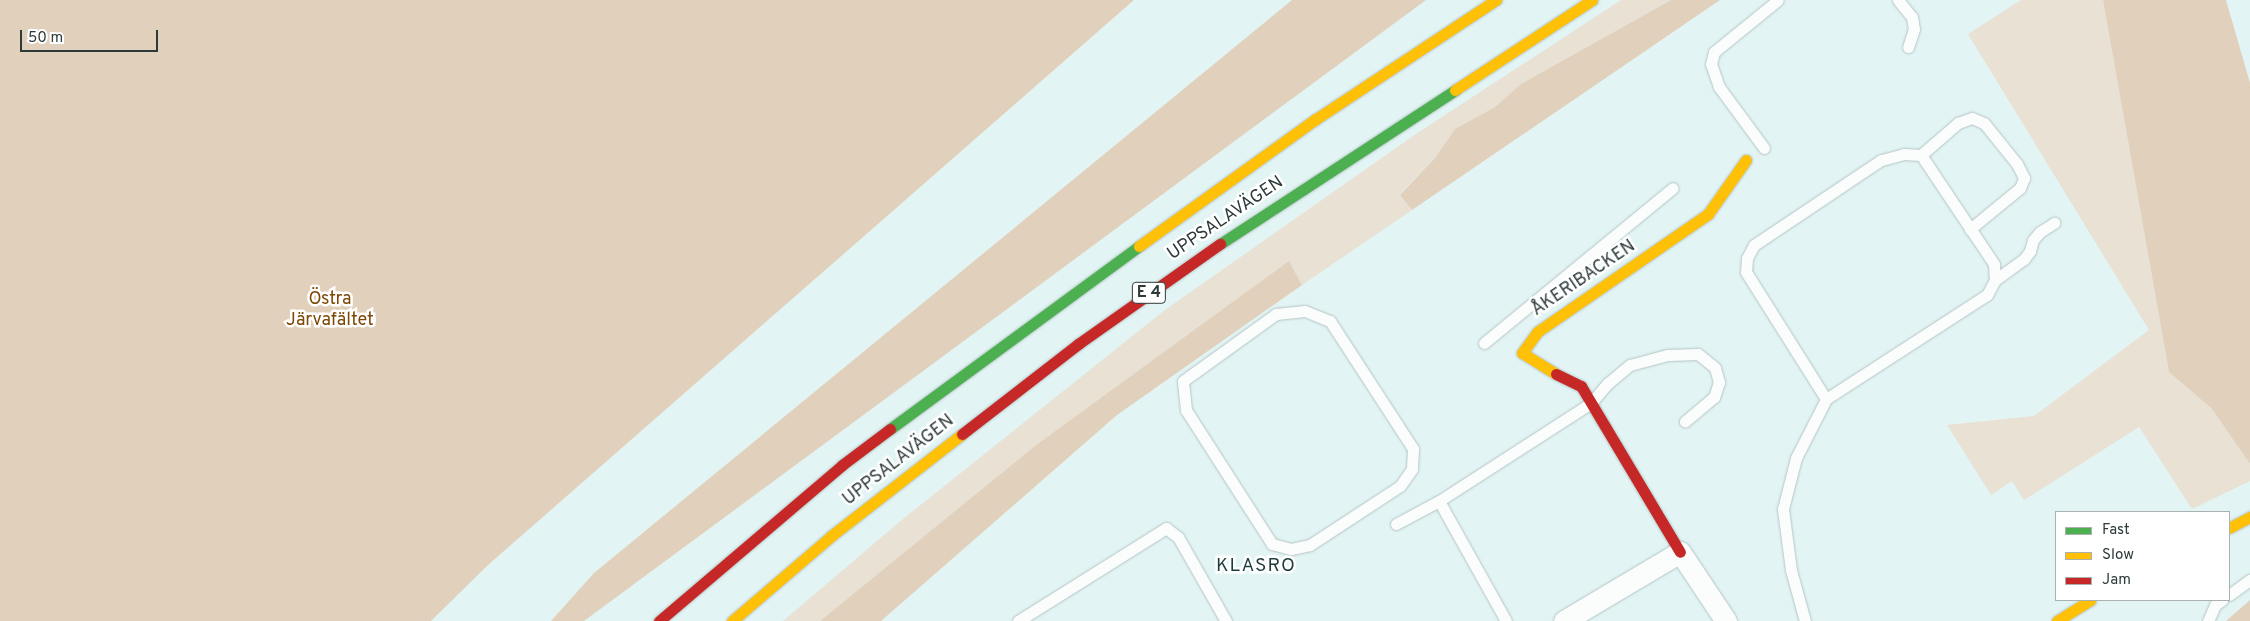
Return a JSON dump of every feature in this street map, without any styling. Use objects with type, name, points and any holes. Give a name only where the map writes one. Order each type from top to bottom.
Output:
[{"type":"main road","name":"UPPSALAVÄGEN","points":[[659,621],[842,465],[1316,119],[1496,0]]},
{"type":"main road","name":"UPPSALAVÄGEN","points":[[732,621],[831,536],[1078,344],[1210,250],[1592,0]]},
{"type":"main road","name":"ÅKERIBACKEN","points":[[1680,552],[1581,386],[1547,370],[1522,353],[1537,332],[1708,214],[1746,160]]},
{"type":"main road","points":[[2230,527],[2250,517]]},
{"type":"main road","points":[[2057,621],[2088,601]]},
{"type":"street","points":[[1564,621],[1680,552],[1726,621]]},
{"type":"lane","points":[[1764,148],[1719,87],[1711,64],[1714,52],[1778,0]]},
{"type":"lane","points":[[1898,0],[1912,16],[1914,29],[1908,47]]},
{"type":"lane","points":[[1826,399],[1746,272],[1747,258],[1754,245],[1881,160],[1904,154],[1921,155],[1958,123],[1972,118],[1984,123],[2017,164],[2024,178],[2020,188],[1970,228]]},
{"type":"lane","points":[[1921,155],[1994,264],[1995,280]]},
{"type":"lane","points":[[1484,343],[1672,188]]},
{"type":"lane","points":[[1805,621],[1791,570],[1783,509],[1796,458],[1826,399],[1986,295],[1995,280],[2024,259],[2030,251],[2033,240],[2040,232],[2054,222]]},
{"type":"lane","points":[[1305,311],[1330,321],[1373,388],[1413,449],[1412,469],[1400,486],[1310,545],[1291,549],[1272,544],[1186,410],[1183,398],[1183,381],[1276,314],[1305,311]]},
{"type":"lane","points":[[1396,524],[1440,501],[1591,403],[1607,384],[1630,366],[1668,355],[1698,354],[1715,368],[1719,382],[1714,397],[1685,421]]},
{"type":"lane","points":[[1440,501],[1506,621]]},
{"type":"lane","points":[[1018,621],[1166,528],[1178,537],[1226,621]]},
{"type":"lane","points":[[2230,594],[2250,580]]},
{"type":"lane","points":[[2208,621],[2215,605],[2221,601]]},
{"type":"shaded area","points":[[1621,0],[1671,0],[1521,84],[1495,107],[1455,129],[1435,158],[1400,194],[1412,210],[1302,285],[1289,261],[1036,445],[820,621],[783,621],[903,519],[1165,310],[1416,134]]},
{"type":"shaded area","points":[[2021,0],[2103,0],[2169,372],[2212,409],[2250,464],[2250,481],[2192,509],[2139,427],[2024,500],[2012,481],[1991,495],[1947,425],[2034,416],[2149,330],[1968,34]]},
{"type":"green space","name":"Östra Järvafältet","points":[[0,0],[1134,0],[488,565],[431,621],[0,621]]},
{"type":"green space","points":[[1292,0],[1426,0],[584,621],[551,621],[594,573]]},
{"type":"green space","points":[[1671,0],[1720,0],[1412,210],[1400,195],[1435,158],[1455,129],[1495,107],[1521,84]]},
{"type":"green space","points":[[2103,0],[2226,0],[2250,83],[2250,464],[2212,409],[2169,372]]},
{"type":"green space","points":[[1289,261],[1302,285],[1117,415],[881,621],[820,621],[1036,445]]},
{"type":"green space","points":[[2250,600],[2250,621],[2226,621]]},
{"type":"traffic: fast","points":[[1220,244],[1455,90]]},
{"type":"traffic: fast","points":[[890,429],[1139,246]]},
{"type":"traffic: slow","points":[[1139,246],[1316,119],[1496,0]]},
{"type":"traffic: slow","points":[[1455,90],[1592,0]]},
{"type":"traffic: slow","points":[[1556,374],[1522,353],[1537,332],[1708,214],[1746,160]]},
{"type":"traffic: slow","points":[[732,621],[831,536],[962,434]]},
{"type":"traffic: slow","points":[[2230,527],[2250,517]]},
{"type":"traffic: slow","points":[[2057,621],[2088,601]]},
{"type":"traffic: jam","points":[[962,434],[1078,344],[1220,244]]},
{"type":"traffic: jam","points":[[1556,374],[1581,386],[1680,552]]},
{"type":"traffic: jam","points":[[659,621],[842,465],[890,429]]},
{"type":"district","name":"KLASRO","points":[[1256,567]]}]
